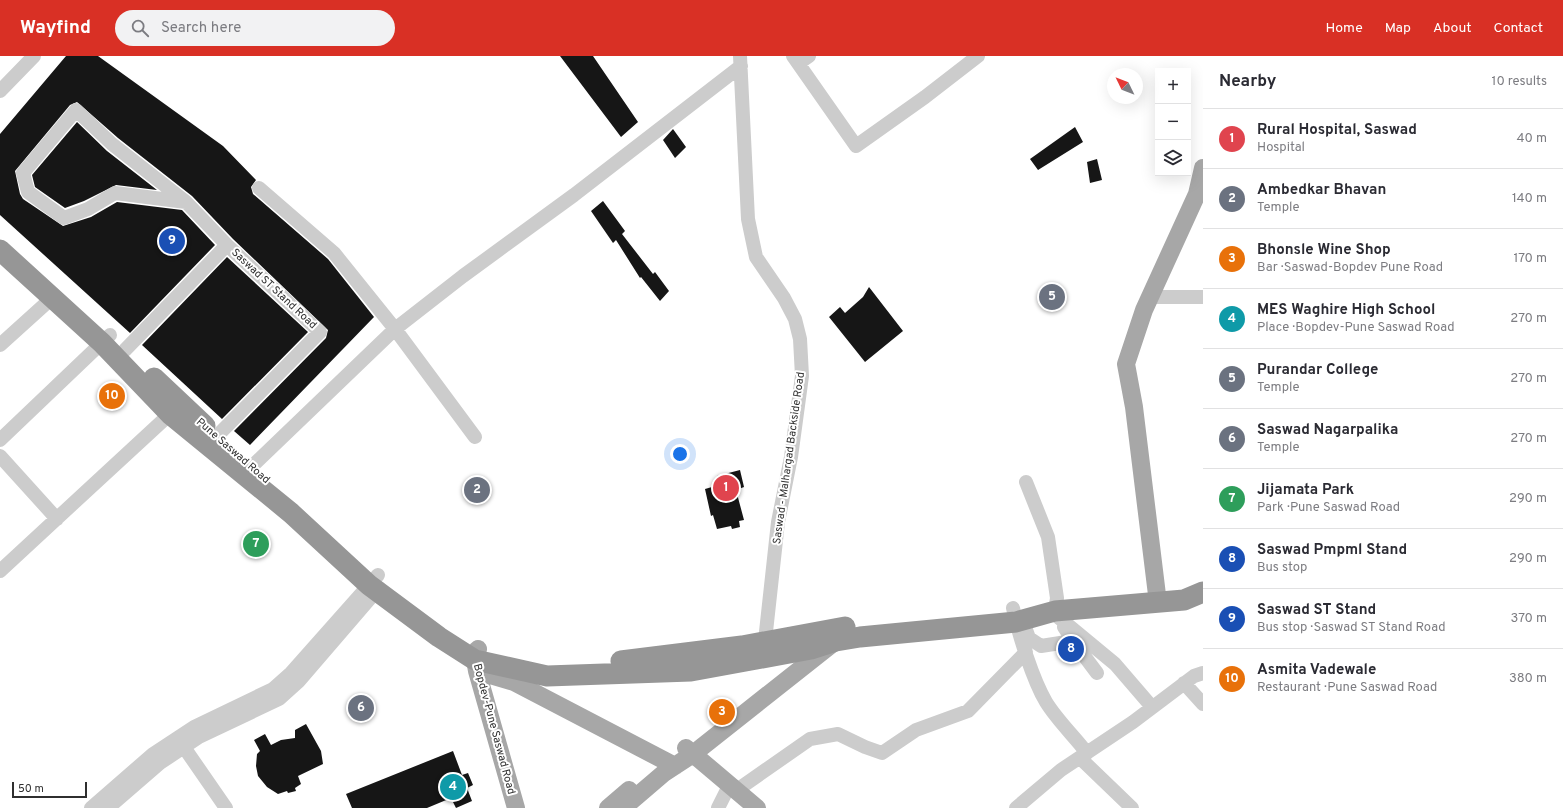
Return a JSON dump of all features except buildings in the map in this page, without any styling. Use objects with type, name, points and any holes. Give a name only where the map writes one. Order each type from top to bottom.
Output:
[{"type":"highway","name":"Pune Saswad Road","points":[[0,238],[106,339]]},
{"type":"highway","name":"Pune Saswad Road","points":[[0,250],[52,298],[106,339],[125,350],[216,437],[247,471]]},
{"type":"highway","points":[[106,339],[170,414],[247,471],[291,512],[377,583],[446,629],[477,660],[547,676],[691,671],[765,649],[842,632],[860,637],[1017,617],[1056,608],[1157,597],[1203,588]]},
{"type":"highway","points":[[1157,597],[1184,600],[1203,592]]},
{"type":"highway","points":[[477,660],[550,663],[630,660],[742,646],[765,649],[811,649],[842,632]]},
{"type":"main road","points":[[1157,597],[1134,407],[1126,364],[1150,297],[1197,194],[1203,168]]},
{"type":"main road","points":[[608,808],[690,751],[842,632]]},
{"type":"main road","points":[[690,751],[811,649]]},
{"type":"main road","points":[[477,660],[502,679],[514,682],[541,700],[665,767]]},
{"type":"main road","name":"Bopdev-Pune Saswad Road","points":[[477,660],[516,808]]},
{"type":"main road","points":[[690,751],[757,808]]},
{"type":"main road","points":[[623,808],[665,767]]},
{"type":"street","points":[[0,91],[34,56]]},
{"type":"street","points":[[800,58],[856,146],[925,97],[978,56]]},
{"type":"street","points":[[247,471],[395,330],[463,276],[574,195],[741,61]]},
{"type":"street","name":"Saswad - Malhargad Backside Road","points":[[741,61],[748,219],[756,256],[784,298],[795,319],[800,339],[802,376],[791,457],[778,522],[765,649]]},
{"type":"street","points":[[186,202],[115,193],[88,209],[64,218],[28,192],[23,173],[76,110],[112,144],[186,202],[227,245]]},
{"type":"street","points":[[259,188],[334,253],[395,330],[475,436]]},
{"type":"street","name":"Saswad ST Stand Road","points":[[125,350],[227,245],[320,332],[216,437]]},
{"type":"street","points":[[1150,297],[1203,297]]},
{"type":"street","points":[[0,345],[52,298]]},
{"type":"street","points":[[0,440],[106,339]]},
{"type":"street","points":[[0,572],[170,414]]},
{"type":"street","points":[[0,456],[57,519]]},
{"type":"street","points":[[1026,482],[1048,537],[1056,608],[1073,641],[1098,673]]},
{"type":"street","points":[[91,808],[153,754],[199,737],[299,681],[377,583]]},
{"type":"street","points":[[1056,608],[1115,664],[1152,708]]},
{"type":"street","points":[[1017,617],[1029,638],[1041,646],[1073,641]]},
{"type":"street","points":[[1017,617],[1026,652],[1046,702],[1083,755],[1128,807]]},
{"type":"street","points":[[718,808],[733,788],[810,739],[838,734],[864,747],[882,753],[916,730],[968,711],[1026,652]]},
{"type":"street","points":[[1016,808],[1061,770],[1152,708],[1194,676],[1203,673]]},
{"type":"street","points":[[1184,683],[1203,704]]},
{"type":"street","points":[[108,808],[160,763],[180,743]]},
{"type":"street","points":[[180,743],[226,808]]},
{"type":"place","name":"Saswad ST Stand","points":[[172,241]]},
{"type":"place","name":"Purandar College","points":[[1052,297]]},
{"type":"place","name":"Asmita Vadewale","points":[[112,396]]},
{"type":"place","name":"Rural Hospital, Saswad","points":[[726,488]]},
{"type":"place","name":"Ambedkar Bhavan","points":[[477,490]]},
{"type":"place","name":"Jijamata Park","points":[[256,544]]},
{"type":"place","name":"Saswad Pmpml Stand","points":[[1071,649]]},
{"type":"place","name":"Saswad Nagarpalika","points":[[361,708]]},
{"type":"place","name":"Bhonsle Wine Shop","points":[[722,712]]},
{"type":"place","name":"MES Waghire High School","points":[[453,787]]}]
